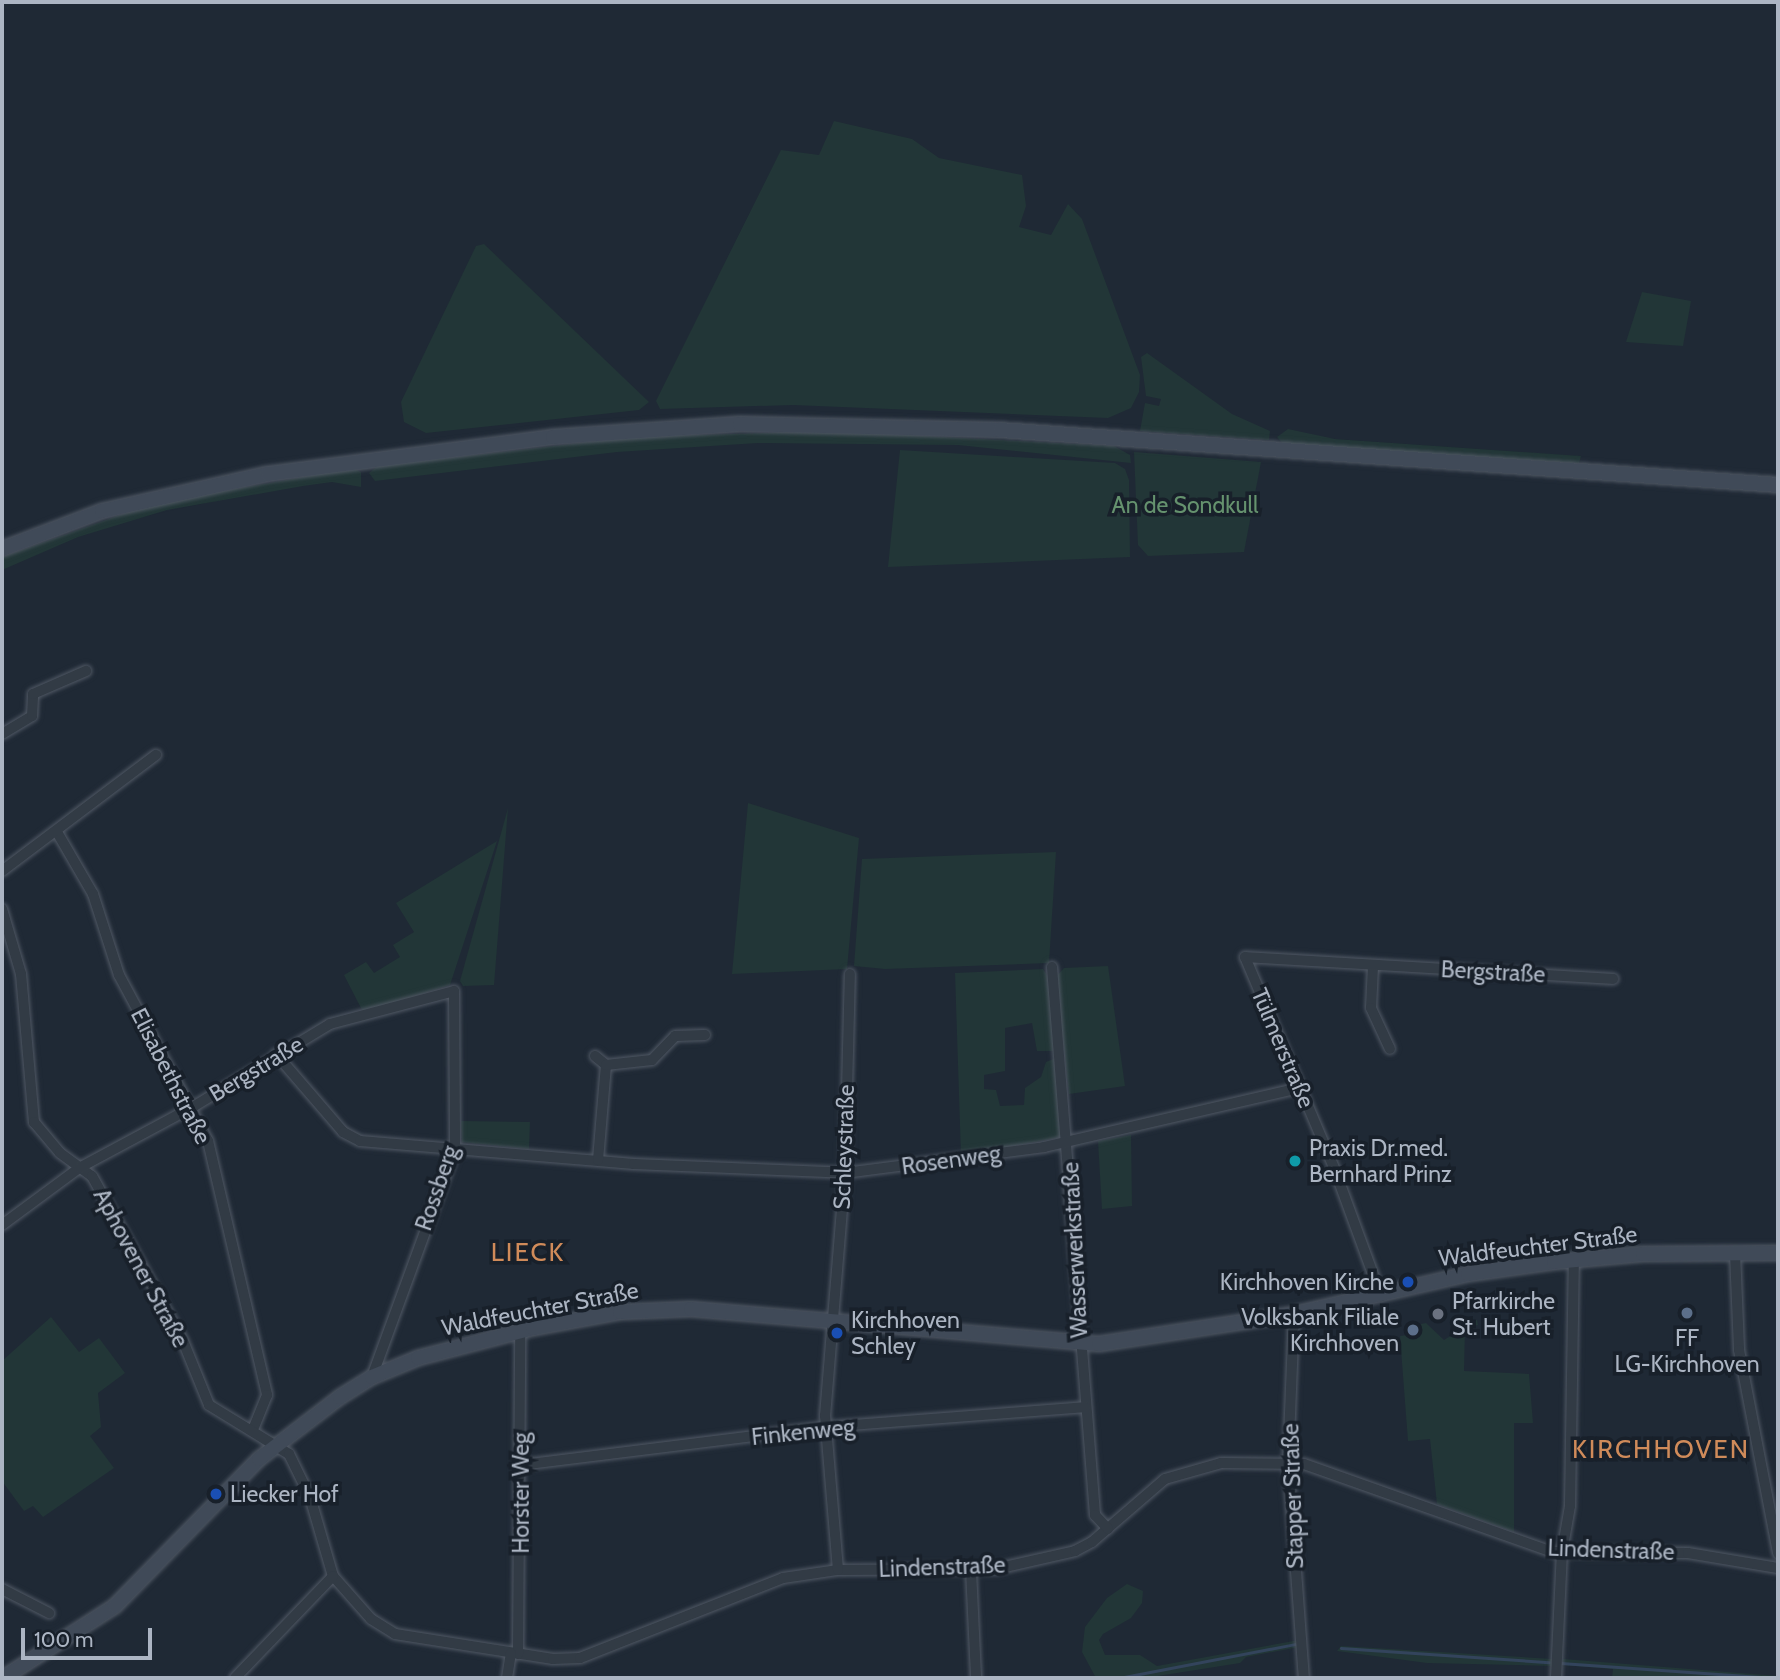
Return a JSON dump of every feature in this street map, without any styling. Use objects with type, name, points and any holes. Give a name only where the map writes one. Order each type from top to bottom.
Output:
[{"type":"street","points":[[2,550],[102,511],[255,477],[504,442],[740,424],[1000,430],[1778,485]]},
{"type":"street","points":[[2,734],[32,716],[33,694],[86,671]]},
{"type":"street","points":[[2,871],[156,755]]},
{"type":"street","name":"Elisabethstraße","points":[[57,832],[95,899],[119,975],[193,1108],[208,1141],[267,1395],[253,1430]]},
{"type":"street","name":"Aphovener Straße","points":[[2,909],[21,974],[34,1122],[79,1168],[92,1177],[152,1282],[209,1405],[222,1417],[253,1430],[276,1444]]},
{"type":"street","name":"Bergstraße","points":[[1245,957],[1613,979]]},
{"type":"street","name":"Tülmerstraße","points":[[1245,957],[1381,1296]]},
{"type":"street","points":[[1373,965],[1371,1008],[1390,1049]]},
{"type":"street","name":"Wasserwerkstraße","points":[[1052,967],[1069,1142],[1080,1345],[1095,1515],[1108,1529]]},
{"type":"street","name":"Schleystraße","points":[[838,1570],[826,1427],[845,1173],[850,974]]},
{"type":"street","name":"Bergstraße","points":[[2,1225],[79,1168],[193,1108],[276,1054],[330,1024],[454,991]]},
{"type":"street","name":"Rossberg","points":[[372,1377],[454,1150],[454,991]]},
{"type":"street","points":[[595,1056],[606,1065],[652,1059],[674,1037],[705,1035]]},
{"type":"street","name":"Rosenweg","points":[[276,1054],[347,1136],[384,1145],[845,1173],[1069,1142],[1299,1088]]},
{"type":"street","points":[[598,1160],[606,1065]]},
{"type":"street","points":[[1735,1253],[1739,1350],[1775,1515],[1778,1553]]},
{"type":"street","name":"Waldfeuchter Straße","points":[[3,1678],[115,1605],[276,1444],[372,1377],[418,1358],[520,1332],[653,1309],[834,1321],[1080,1345],[1294,1314],[1468,1275],[1574,1260],[1778,1253]]},
{"type":"street","points":[[1556,1678],[1562,1552],[1572,1477],[1574,1260]]},
{"type":"street","name":"Stapper Straße","points":[[1294,1314],[1288,1462],[1304,1678]]},
{"type":"street","name":"Horster Weg","points":[[507,1678],[514,1653],[521,1465],[520,1332]]},
{"type":"street","name":"Finkenweg","points":[[521,1465],[826,1427],[1085,1407]]},
{"type":"street","name":"Lindenstraße","points":[[276,1444],[300,1472],[333,1576],[371,1619],[395,1634],[561,1659],[594,1655],[755,1587],[838,1570],[996,1569],[1075,1551],[1108,1529],[1143,1495],[1186,1471],[1221,1463],[1288,1462],[1332,1472],[1530,1546],[1562,1552],[1688,1553],[1778,1568]]},
{"type":"street","points":[[971,1570],[976,1678]]},
{"type":"street","points":[[235,1678],[333,1576]]},
{"type":"street","points":[[2,1589],[49,1613]]},
{"type":"green space","points":[[834,121],[912,139],[939,158],[1022,175],[1026,206],[1019,227],[1051,235],[1068,204],[1082,219],[1140,375],[1139,392],[1131,408],[1108,418],[793,405],[660,409],[656,401],[781,150],[819,155]]},
{"type":"green space","points":[[484,244],[649,402],[639,410],[426,433],[404,422],[401,402],[476,246]]},
{"type":"green space","points":[[1642,292],[1691,301],[1683,346],[1626,342]]},
{"type":"green space","points":[[1147,353],[1232,414],[1270,431],[1269,440],[1140,431],[1145,403],[1159,406],[1161,399],[1146,396],[1141,357]]},
{"type":"green space","points":[[1288,429],[1335,439],[1581,456],[1579,463],[1284,445],[1277,437]]},
{"type":"green space","points":[[832,431],[1114,446],[1130,455],[1131,463],[958,445],[758,443],[617,452],[375,481],[369,473],[378,466],[632,437]]},
{"type":"green space","points":[[900,450],[1115,463],[1125,469],[1129,480],[1130,557],[888,567]]},
{"type":"green space","name":"An de Sondkull","points":[[1134,452],[1261,462],[1244,552],[1148,556],[1138,545]]},
{"type":"green space","points":[[353,468],[361,472],[361,487],[332,482],[167,510],[78,537],[2,570],[2,557],[151,504]]},
{"type":"green space","points":[[748,803],[859,838],[847,969],[732,974]]},
{"type":"green space","points":[[508,808],[494,985],[463,986],[460,981]]},
{"type":"green space","points":[[497,841],[450,985],[363,1012],[344,975],[366,962],[374,973],[400,957],[393,945],[414,932],[396,903]]},
{"type":"green space","points":[[1056,852],[1049,963],[885,969],[854,966],[862,859]]},
{"type":"green space","points":[[1108,966],[1125,1086],[1069,1094],[1056,977],[1064,968]]},
{"type":"green space","points":[[1043,969],[1048,977],[1054,1051],[1037,1051],[1032,1023],[1005,1028],[1005,1071],[984,1075],[984,1089],[996,1090],[1000,1106],[1024,1105],[1025,1088],[1041,1077],[1046,1062],[1056,1058],[1063,1137],[961,1155],[955,973]]},
{"type":"green space","points":[[461,1121],[530,1122],[529,1149],[462,1142]]},
{"type":"green space","points":[[1131,1135],[1132,1206],[1102,1209],[1098,1141]]},
{"type":"green space","points":[[51,1317],[79,1352],[99,1338],[125,1373],[98,1393],[101,1427],[90,1436],[114,1468],[43,1517],[33,1506],[24,1511],[2,1481],[2,1361]]},
{"type":"green space","points":[[1477,1320],[1478,1325],[1465,1328],[1464,1371],[1529,1374],[1533,1423],[1514,1423],[1514,1532],[1437,1504],[1430,1439],[1408,1441],[1400,1336],[1422,1333],[1421,1324],[1426,1323],[1444,1340],[1460,1330],[1459,1323]]},
{"type":"green space","points":[[1127,1584],[1143,1591],[1142,1603],[1131,1618],[1103,1634],[1099,1640],[1105,1655],[1140,1655],[1157,1666],[1299,1640],[1299,1647],[1246,1657],[1240,1663],[1145,1678],[1096,1678],[1082,1652],[1085,1627],[1107,1598]]},
{"type":"green space","points":[[1341,1646],[1553,1659],[1553,1666],[1427,1663],[1337,1651]]},
{"type":"green space","points":[[1563,1659],[1778,1678],[1612,1678],[1613,1669],[1562,1665]]},
{"type":"waterway","points":[[1119,1678],[1296,1644]]},
{"type":"waterway","points":[[1341,1648],[1549,1662]]},
{"type":"waterway","points":[[1561,1663],[1778,1678]]},
{"type":"place","name":"Praxis Dr.med. Bernhard Prinz","points":[[1295,1161]]},
{"type":"place","name":"Kirchhoven Kirche","points":[[1408,1282]]},
{"type":"place","name":"FF LG-Kirchhoven","points":[[1687,1313]]},
{"type":"place","name":"Pfarrkirche St. Hubert","points":[[1438,1314]]},
{"type":"place","name":"Volksbank Filiale Kirchhoven","points":[[1413,1330]]},
{"type":"place","name":"Kirchhoven Schley","points":[[837,1333]]},
{"type":"place","name":"Liecker Hof","points":[[216,1494]]},
{"type":"district","name":"LIECK","points":[[528,1253]]},
{"type":"district","name":"KIRCHHOVEN","points":[[1661,1450]]}]
